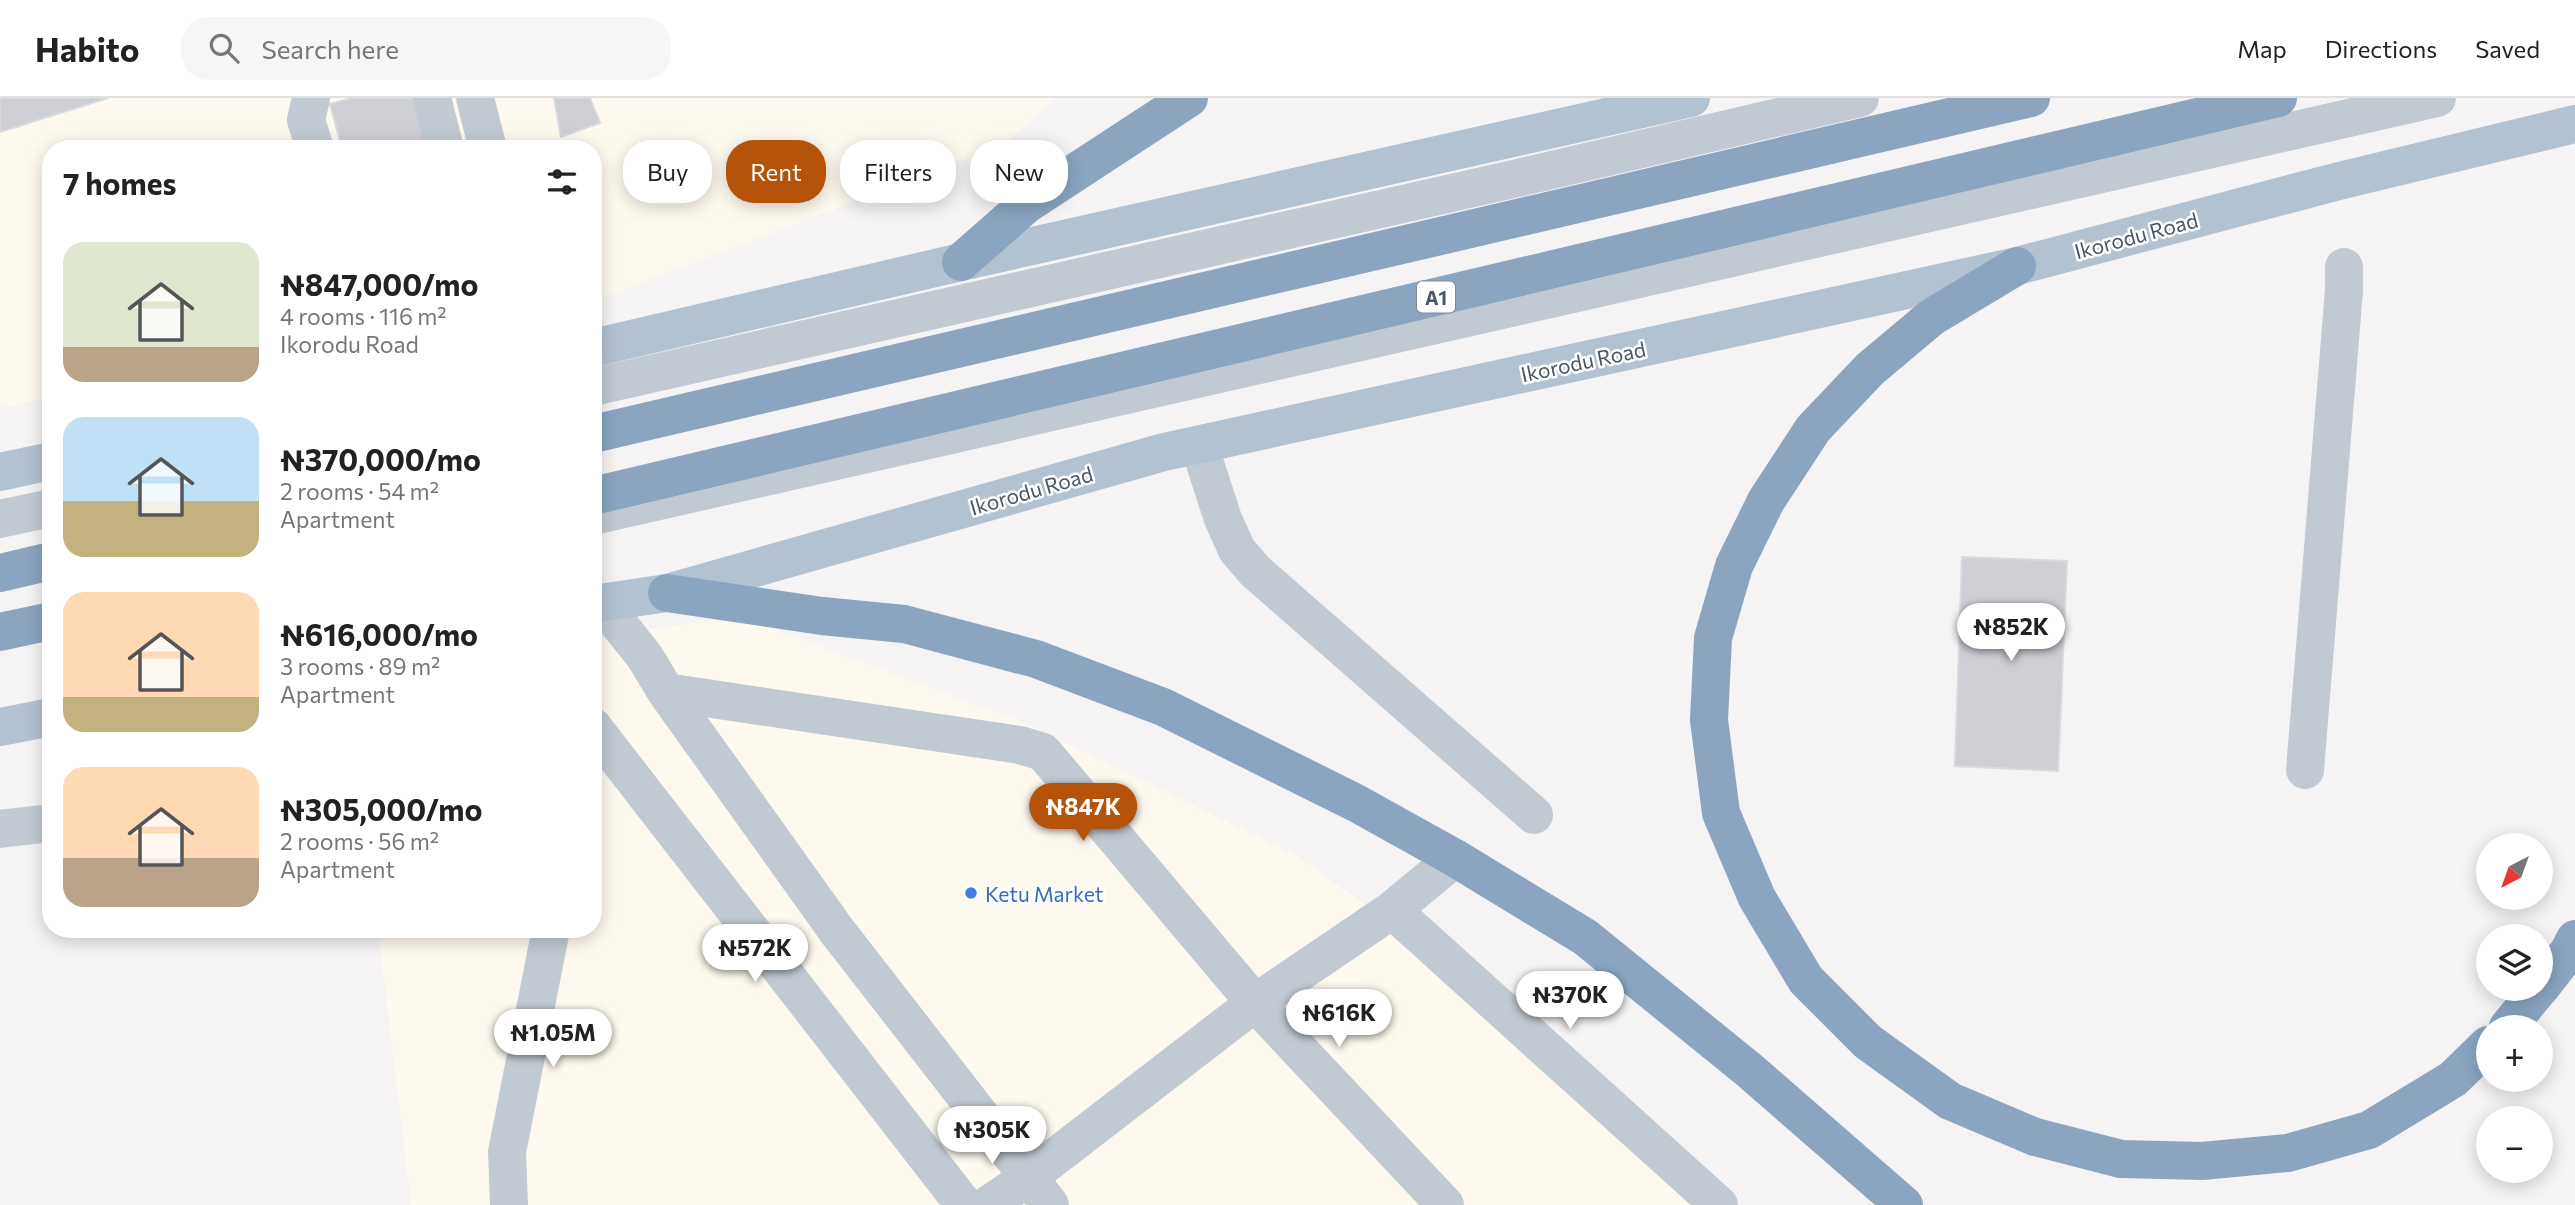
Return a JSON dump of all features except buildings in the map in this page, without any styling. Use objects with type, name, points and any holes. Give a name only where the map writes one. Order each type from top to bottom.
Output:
[{"type":"highway","points":[[961,262],[1027,204],[1188,98]]},
{"type":"highway","points":[[602,432],[2031,98]]},
{"type":"highway","name":"A1","points":[[602,494],[2278,98]]},
{"type":"highway","points":[[2017,266],[1931,317],[1870,369],[1813,429],[1766,501],[1734,566],[1713,638],[1709,720],[1721,813],[1757,898],[1807,980],[1868,1042],[1950,1101],[2035,1137],[2121,1158],[2202,1161],[2288,1153],[2368,1130],[2453,1079],[2476,1057]]},
{"type":"highway","points":[[0,573],[42,563]]},
{"type":"highway","points":[[667,593],[822,616],[904,624],[1036,659],[1163,707],[1356,803],[1455,858],[1585,937],[1749,1070],[1904,1205]]},
{"type":"highway","points":[[0,632],[42,623]]},
{"type":"highway","points":[[2553,971],[2575,939]]},
{"type":"highway","points":[[2518,1015],[2529,1001]]},
{"type":"main road","points":[[602,346],[961,262],[1691,98]]},
{"type":"main road","name":"Ikorodu Road","points":[[602,603],[667,593],[1164,452],[2017,266],[2339,181],[2575,124]]},
{"type":"main road","points":[[0,472],[42,463]]},
{"type":"main road","points":[[0,727],[42,719]]},
{"type":"street","points":[[311,98],[306,120],[312,140]]},
{"type":"street","points":[[432,98],[443,140]]},
{"type":"street","points":[[475,98],[486,140]]},
{"type":"street","points":[[602,385],[1860,98]]},
{"type":"street","points":[[602,514],[2437,98]]},
{"type":"street","points":[[2305,770],[2344,267]]},
{"type":"street","points":[[1199,445],[1223,519],[1237,551],[1255,571],[1534,815]]},
{"type":"street","points":[[0,519],[42,510]]},
{"type":"street","points":[[602,610],[645,657],[666,692],[837,931],[1040,1191]]},
{"type":"street","points":[[0,647],[42,638]]},
{"type":"street","points":[[666,692],[1020,745],[1043,752],[1255,1003],[1445,1205]]},
{"type":"street","points":[[602,739],[964,1205]]},
{"type":"street","points":[[0,830],[42,824]]},
{"type":"street","points":[[988,1205],[1040,1191],[1255,1003],[1392,911],[1455,858]]},
{"type":"street","points":[[1392,911],[1719,1205]]},
{"type":"street","points":[[509,1205],[507,1152],[549,938]]},
{"type":"shaded area","points":[[0,98],[1056,98],[1009,140],[970,140],[970,158],[956,163],[956,140],[840,140],[840,203],[851,203],[602,298],[602,140],[42,140],[42,399],[0,408]]},
{"type":"shaded area","name":"Ketu Market","points":[[739,616],[1025,723],[1297,856],[1531,1022],[1729,1205],[411,1205],[379,938],[602,938],[602,637]]},
{"type":"place","name":"Ketu Market","points":[[971,893]]}]
